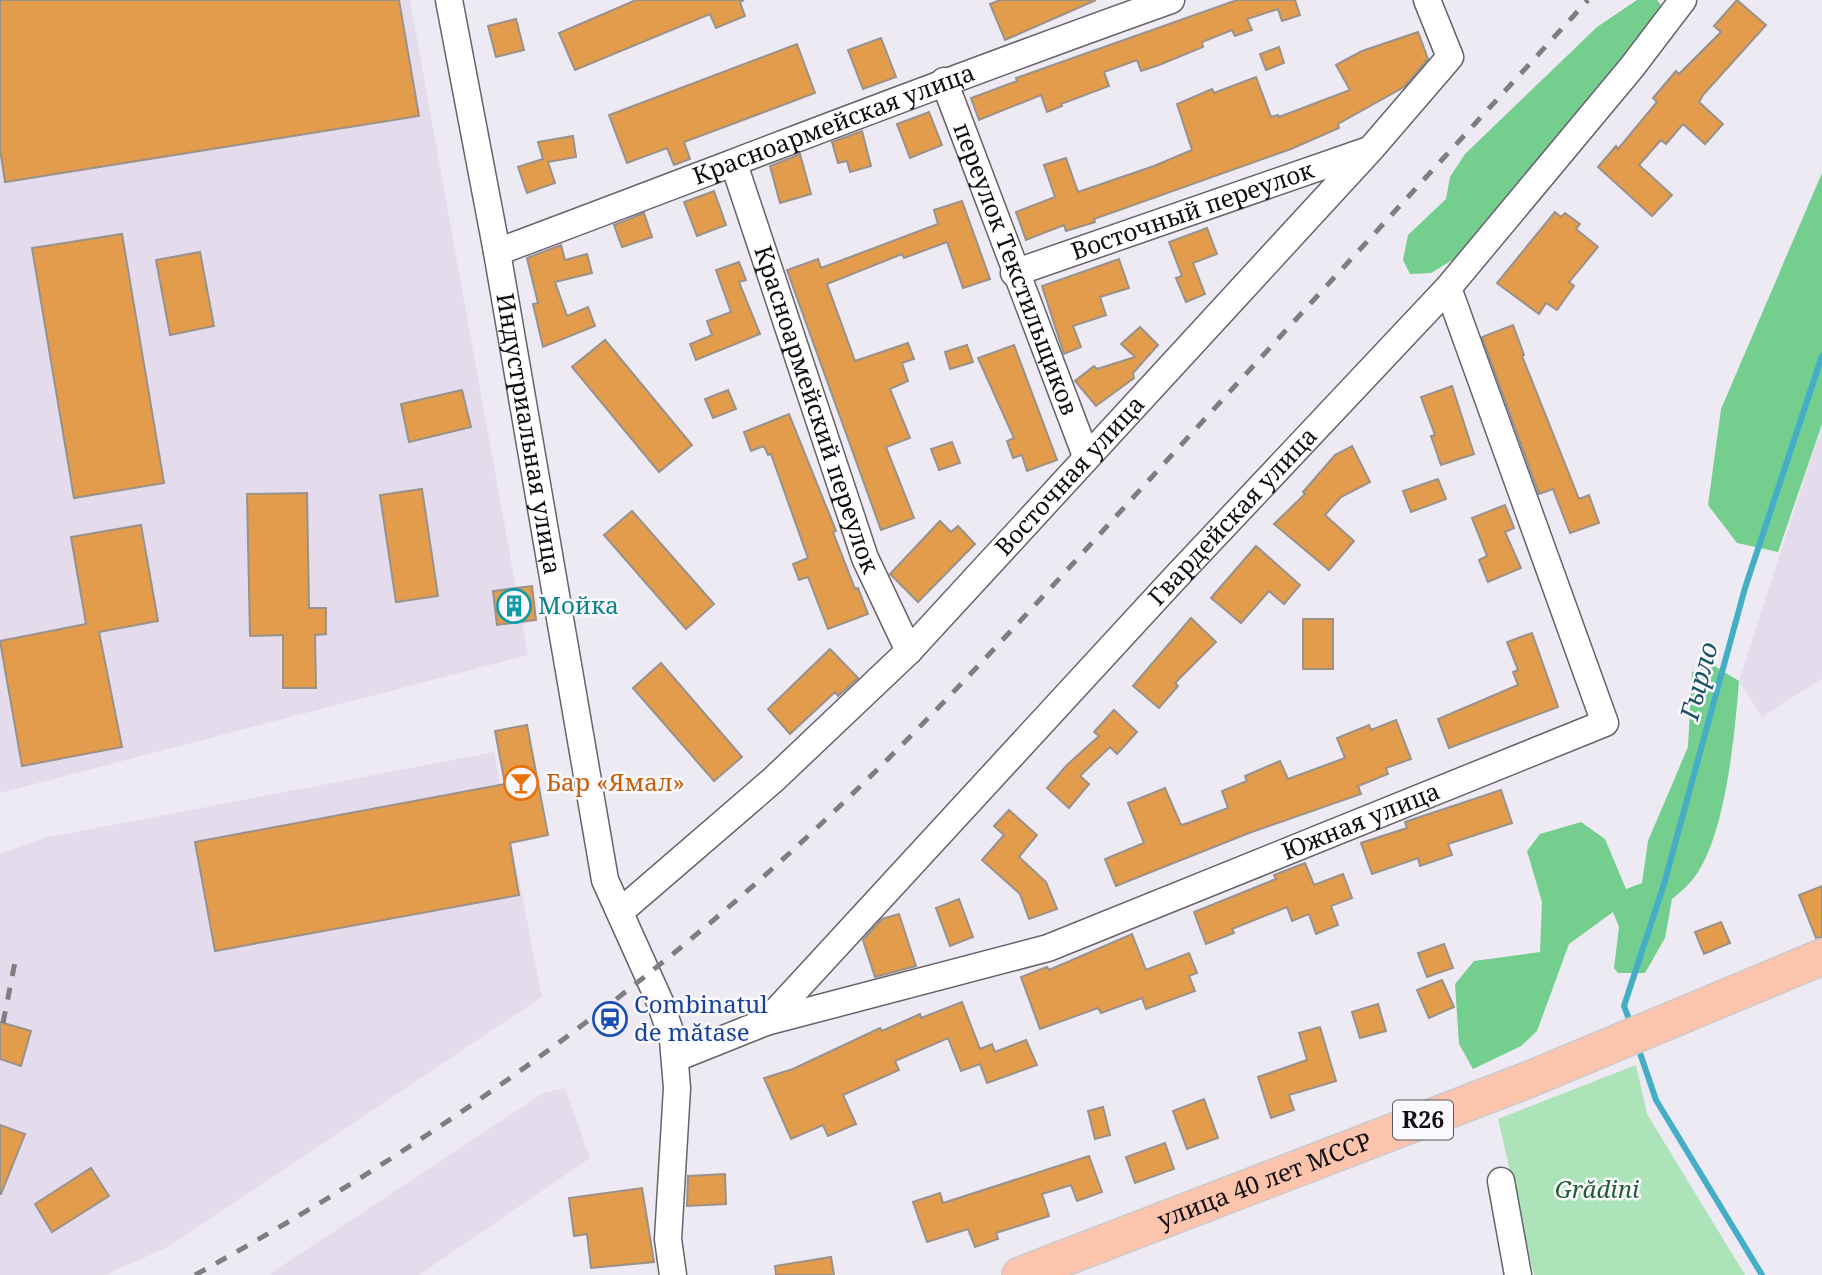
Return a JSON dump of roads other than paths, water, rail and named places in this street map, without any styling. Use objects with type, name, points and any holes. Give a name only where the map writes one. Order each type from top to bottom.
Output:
[{"type":"main road","name":"улица 40 лет МССР","points":[[1020,1275],[1530,1079],[1822,957]]},
{"type":"street","name":"Индустриальная улица","points":[[449,0],[497,251],[605,880],[668,1022],[676,1058],[677,1088],[668,1239],[673,1275]]},
{"type":"street","name":"Красноармейская улица","points":[[497,251],[734,164],[943,81],[1171,0]]},
{"type":"street","name":"Восточная улица","points":[[621,911],[773,780],[909,651],[1370,150],[1450,57],[1427,0]]},
{"type":"street","name":"Гвардейская улица","points":[[766,1022],[1174,579],[1448,288],[1632,67],[1683,0]]},
{"type":"street","name":"переулок Текстильщиков","points":[[943,81],[1086,456]]},
{"type":"street","name":"Восточный переулок","points":[[1014,273],[1370,150]]},
{"type":"street","name":"Красноармейский переулок","points":[[734,164],[865,558],[909,651]]},
{"type":"street","name":"Южная улица","points":[[676,1058],[766,1022],[1048,948],[1605,723],[1448,288]]},
{"type":"street","points":[[1501,1181],[1518,1275]]},
{"type":"waterway","name":"Гырло","points":[[1629,1019],[1624,1006],[1664,884],[1745,588],[1822,356]]},
{"type":"waterway","name":"Гырло","points":[[1640,1053],[1656,1100],[1762,1275]]},
{"type":"railway","points":[[195,1275],[347,1186],[495,1088],[637,983],[772,869],[871,776],[1012,629],[1588,0]]},
{"type":"railway","points":[[3,1023],[15,962]]},
{"type":"place","name":"Мойка","points":[[514,606]]},
{"type":"place","name":"Бар «Ямал»","points":[[521,783]]},
{"type":"place","name":"Combinatul de mătase","points":[[610,1019]]},
{"type":"park label","name":"Grădini","points":[[1597,1190]]}]
